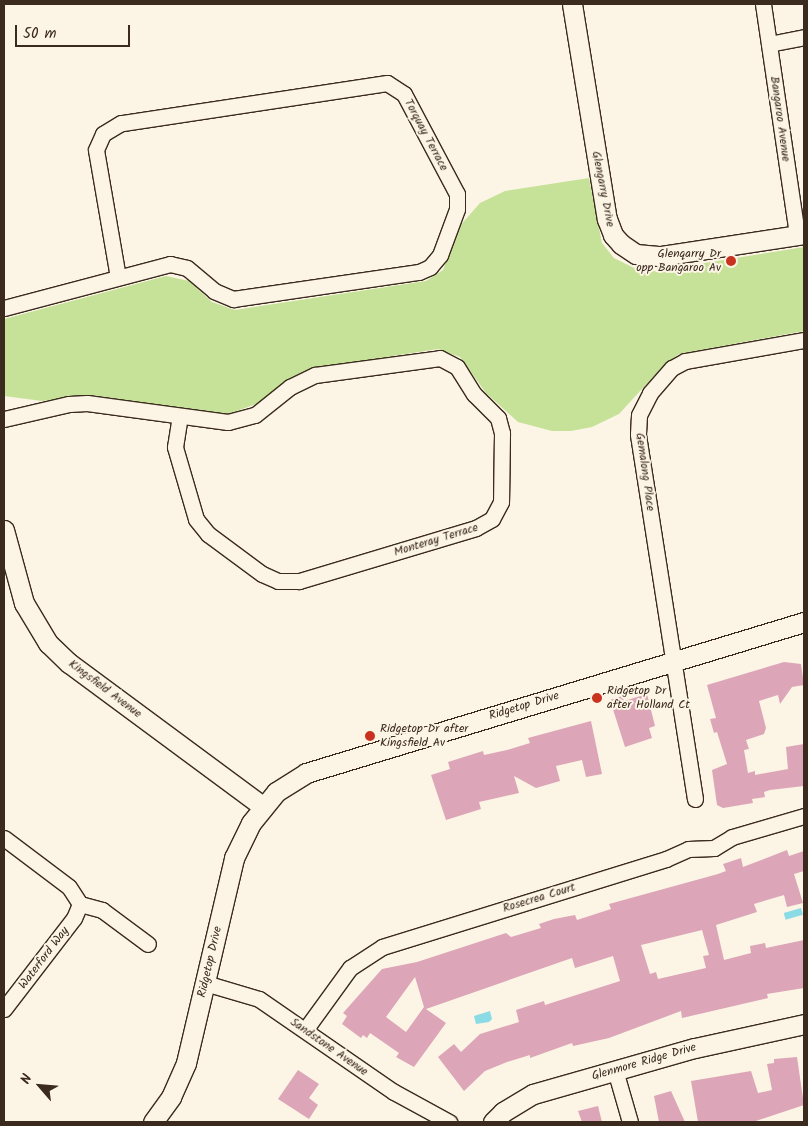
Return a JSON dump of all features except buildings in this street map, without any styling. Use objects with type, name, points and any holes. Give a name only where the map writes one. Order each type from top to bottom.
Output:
[{"type":"street","name":"Glengarry Drive","points":[[572,4],[607,219],[616,240],[631,252],[655,257],[801,234]]},
{"type":"street","name":"Bangaroo Avenue","points":[[763,4],[801,234]]},
{"type":"street","points":[[769,44],[804,37]]},
{"type":"street","name":"Torquay Terrace","points":[[4,308],[118,277],[159,265],[178,265],[196,273],[220,294],[241,299],[419,272],[430,267],[440,255],[457,209],[456,194],[404,94],[387,83],[121,123],[103,134],[96,150],[118,277]]},
{"type":"street","name":"Gemalong Place","points":[[695,799],[638,434],[641,408],[667,374],[685,361],[804,340]]},
{"type":"street","name":"Monteray Terrace","points":[[4,419],[74,403],[180,417],[214,422],[242,419],[262,411],[290,387],[315,376],[432,357],[444,359],[457,367],[474,394],[498,418],[502,433],[501,502],[492,519],[476,528],[299,581],[278,581],[262,574],[229,550],[196,519],[175,447],[180,417]]},
{"type":"street","name":"Kingsfield Avenue","points":[[4,530],[24,603],[48,643],[69,662],[262,806]]},
{"type":"street","name":"Ridgetop Drive","points":[[153,1122],[182,1076],[206,983],[234,858],[262,806],[276,792],[306,772],[804,622]]},
{"type":"street","name":"Rosecrea Court","points":[[305,1030],[350,968],[382,947],[666,859],[688,849],[714,848],[732,837],[804,816]]},
{"type":"street","points":[[4,838],[69,887],[80,904],[102,910],[148,944]]},
{"type":"street","name":"Waterford Way","points":[[4,1008],[74,918],[80,904]]},
{"type":"street","name":"Sandstone Avenue","points":[[206,983],[260,999],[394,1092],[449,1122]]},
{"type":"street","name":"Glenmore Ridge Drive","points":[[493,1122],[503,1112],[533,1094],[694,1048],[804,1024]]},
{"type":"street","points":[[615,1070],[630,1122]]},
{"type":"green space","points":[[589,178],[602,243],[614,258],[638,270],[655,271],[804,247],[804,331],[679,354],[664,365],[619,414],[592,427],[571,431],[552,431],[518,422],[486,393],[460,357],[438,349],[309,369],[288,379],[259,403],[231,413],[212,413],[90,395],[42,401],[4,396],[4,319],[166,276],[189,281],[212,302],[235,310],[426,281],[443,270],[458,228],[480,203],[505,191]]},
{"type":"water","points":[[801,908],[803,915],[786,920],[784,913]]},
{"type":"water","points":[[490,1011],[492,1019],[489,1022],[476,1024],[474,1016]]},
{"type":"place","name":"Glenqarry Dr opp Bangaroo Av","points":[[731,261]]},
{"type":"place","name":"Ridgetop Dr after Holland Ct","points":[[597,698]]},
{"type":"place","name":"Ridgetop Dr after Kingsfield Av","points":[[370,736]]}]
